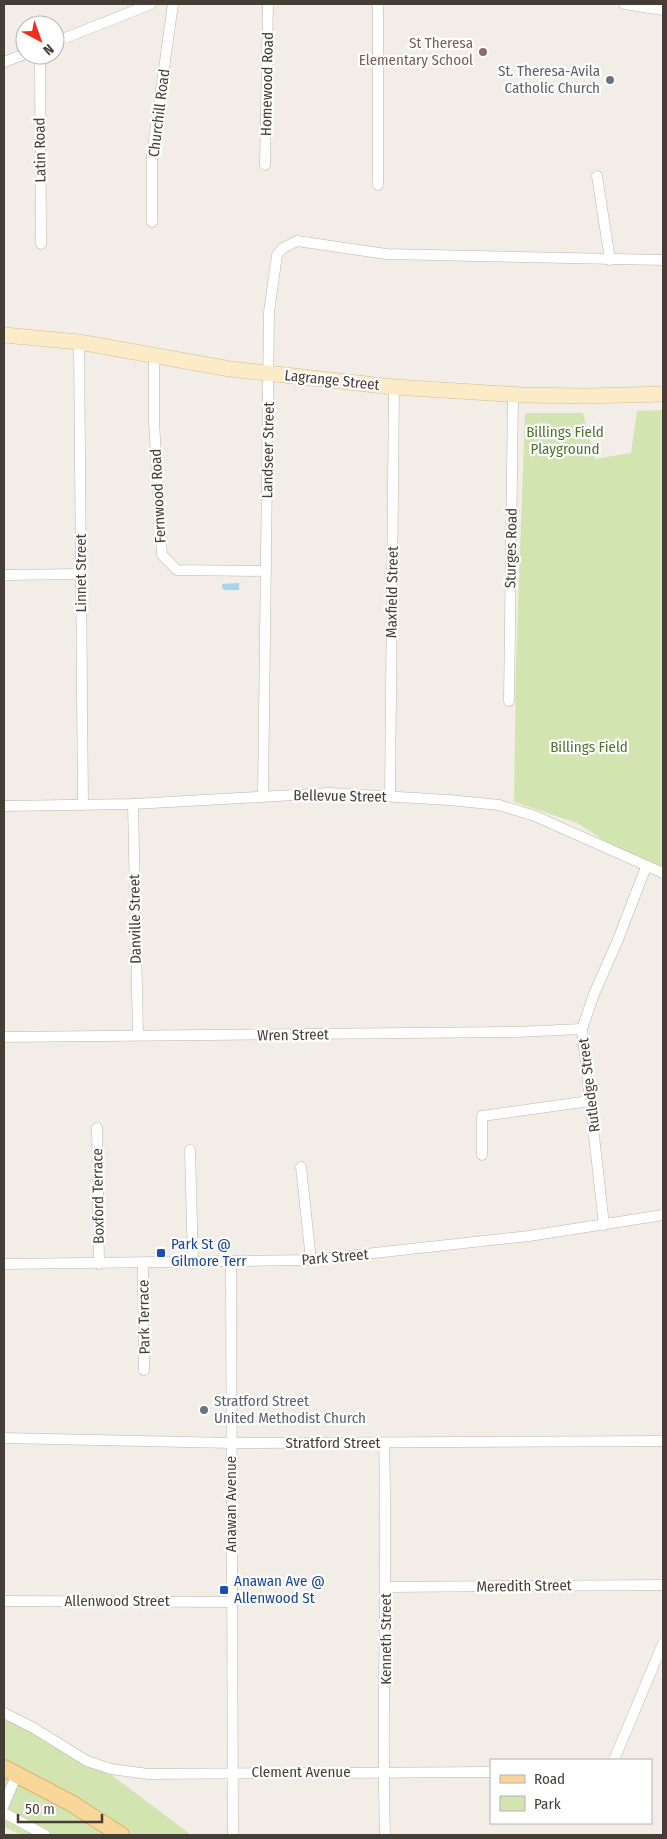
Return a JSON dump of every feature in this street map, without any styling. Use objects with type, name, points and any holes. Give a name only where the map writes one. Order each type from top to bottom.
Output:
[{"type":"main road","name":"Lagrange Street","points":[[4,335],[79,342],[154,357],[394,387],[513,395],[663,394]]},
{"type":"main road","points":[[11,1771],[71,1803],[121,1835]]},
{"type":"street","points":[[65,38],[151,4]]},
{"type":"street","name":"Churchill Road","points":[[152,222],[152,154],[173,4]]},
{"type":"street","name":"Homewood Road","points":[[265,165],[268,4]]},
{"type":"street","points":[[378,4],[378,185]]},
{"type":"street","points":[[624,4],[663,10]]},
{"type":"street","name":"Latin Road","points":[[40,65],[41,244]]},
{"type":"street","points":[[596,176],[610,260]]},
{"type":"street","name":"Landseer Street","points":[[263,797],[270,373],[269,312],[277,255],[283,248],[297,241],[386,254],[663,260]]},
{"type":"street","name":"Linnet Street","points":[[79,342],[83,805]]},
{"type":"street","name":"Fernwood Road","points":[[154,357],[154,422],[162,555],[177,570],[266,571]]},
{"type":"street","name":"Maxfield Street","points":[[390,796],[394,387]]},
{"type":"street","name":"Sturges Road","points":[[509,701],[513,395]]},
{"type":"street","points":[[4,575],[81,574]]},
{"type":"street","name":"Bellevue Street","points":[[4,806],[133,804],[330,793],[499,805],[535,816],[663,874]]},
{"type":"street","name":"Danville Street","points":[[133,804],[138,1035]]},
{"type":"street","name":"Rutledge Street","points":[[604,1225],[602,1185],[582,1029],[594,994],[617,942],[646,867]]},
{"type":"street","name":"Wren Street","points":[[4,1037],[515,1032],[582,1029]]},
{"type":"street","points":[[482,1155],[482,1116],[590,1101]]},
{"type":"street","name":"Boxford Terrace","points":[[98,1128],[99,1264]]},
{"type":"street","points":[[190,1150],[193,1263]]},
{"type":"street","points":[[301,1167],[311,1260]]},
{"type":"street","name":"Park Street","points":[[4,1264],[231,1263],[311,1260],[529,1236],[663,1215]]},
{"type":"street","name":"Anawan Avenue","points":[[231,1263],[232,1835]]},
{"type":"street","name":"Park Terrace","points":[[143,1264],[144,1370]]},
{"type":"street","name":"Stratford Street","points":[[4,1438],[231,1443],[663,1441]]},
{"type":"street","name":"Kenneth Street","points":[[384,1443],[386,1587],[385,1835]]},
{"type":"street","name":"Meredith Street","points":[[386,1587],[663,1585]]},
{"type":"street","name":"Allenwood Street","points":[[4,1601],[231,1602]]},
{"type":"street","points":[[614,1759],[663,1643]]},
{"type":"street","name":"Clement Avenue","points":[[4,1714],[32,1727],[86,1760],[111,1769],[148,1774],[384,1771],[490,1772]]},
{"type":"street","points":[[4,1805],[11,1771]]},
{"type":"street","points":[[4,1813],[45,1835]]},
{"type":"green space","name":"Billings Field","points":[[663,410],[663,867],[627,855],[577,823],[514,802],[516,664],[525,413],[583,413],[595,459],[631,453],[637,411]]},
{"type":"green space","points":[[4,1707],[59,1748],[101,1767],[191,1835],[21,1835],[4,1827]]},
{"type":"water","points":[[239,583],[239,590],[225,590],[222,588],[222,584]]},
{"type":"place","name":"St Theresa Elementary School","points":[[483,52]]},
{"type":"place","name":"St. Theresa-Avila Catholic Church","points":[[610,80]]},
{"type":"place","name":"Park St @ Gilmore Terr","points":[[161,1253]]},
{"type":"place","name":"Stratford Street United Methodist Church","points":[[204,1410]]},
{"type":"place","name":"Anawan Ave @ Allenwood St","points":[[224,1590]]},
{"type":"park label","name":"Billings Field Playground","points":[[565,440]]}]
